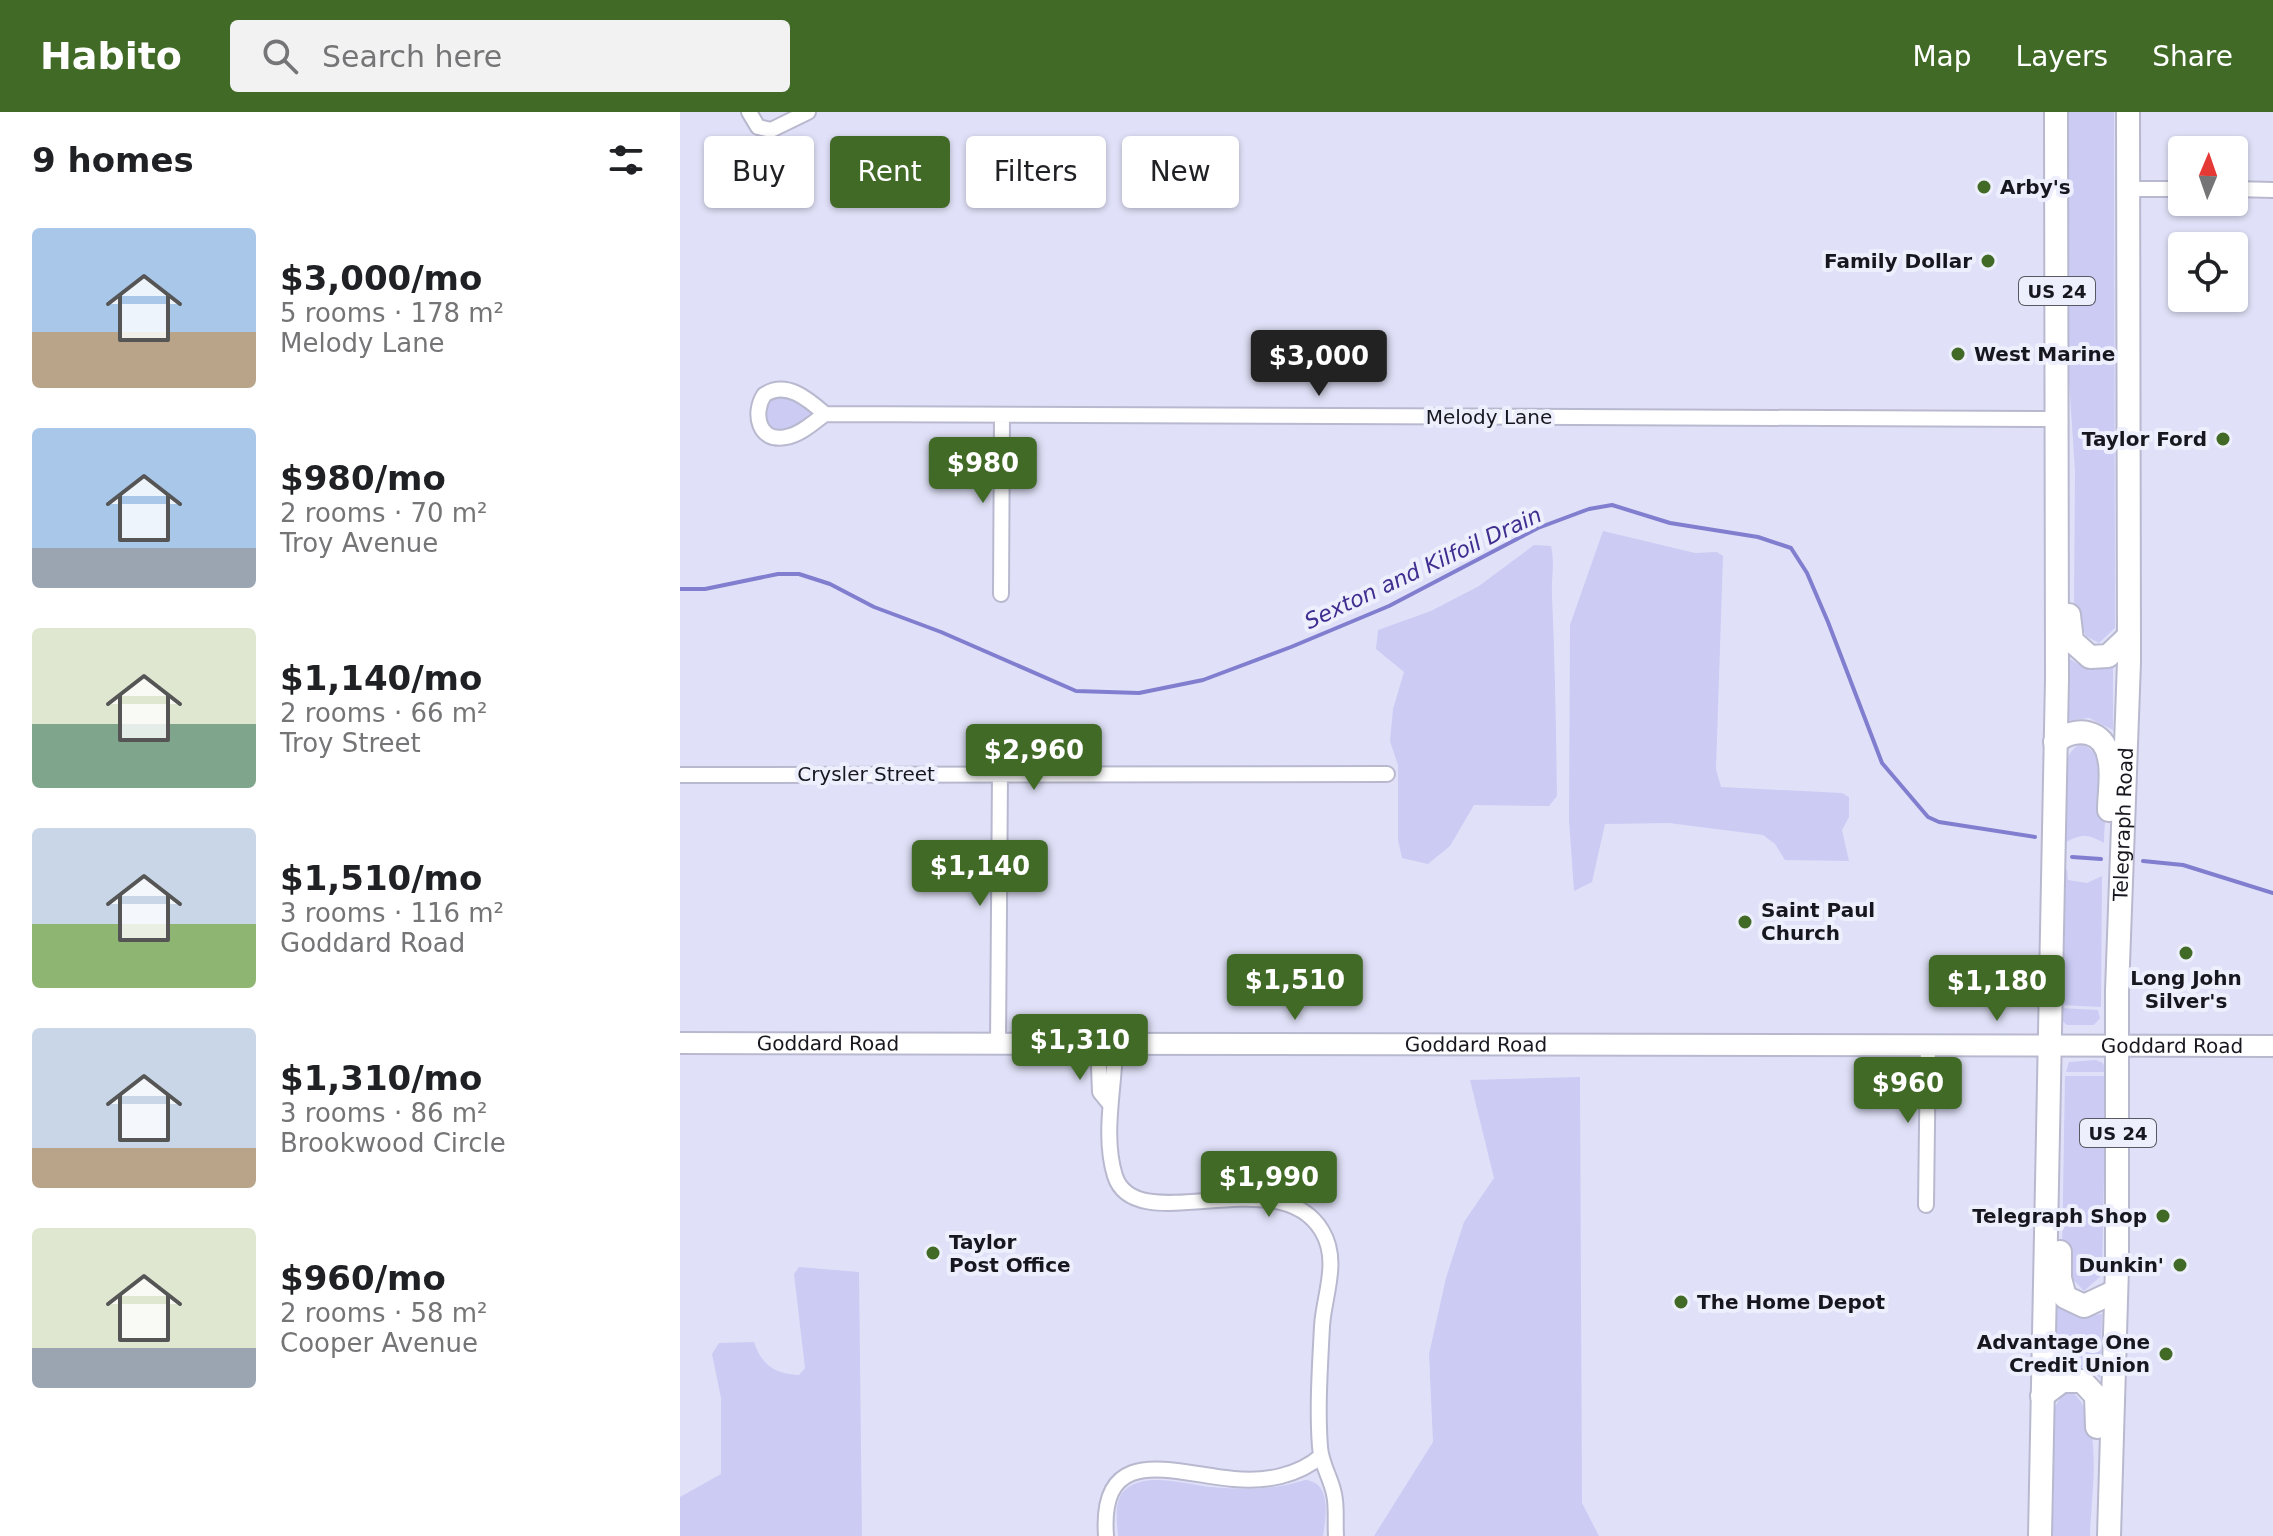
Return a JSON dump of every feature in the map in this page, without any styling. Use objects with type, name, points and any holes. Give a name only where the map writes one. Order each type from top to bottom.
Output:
[{"type":"main road","name":"US 24","points":[[2040,1536],[2055,742],[2056,112]]},
{"type":"main road","name":"Telegraph Road","points":[[2109,1536],[2116,1291],[2117,1003],[2129,636],[2128,112]]},
{"type":"main road","points":[[2057,385],[2070,472],[2072,641],[2090,657],[2099,658],[2117,650],[2129,636]]},
{"type":"main road","points":[[2055,742],[2065,734],[2090,732],[2099,739],[2109,757],[2106,987],[2117,1003]]},
{"type":"main road","name":"Goddard Road","points":[[680,1043],[2273,1046]]},
{"type":"main road","points":[[2049,1086],[2061,1110],[2060,1278],[2065,1297],[2084,1306],[2116,1291]]},
{"type":"main road","points":[[2042,1396],[2062,1381],[2076,1379],[2091,1387],[2096,1396],[2095,1536]]},
{"type":"street","points":[[749,112],[758,127],[771,130],[808,112]]},
{"type":"street","points":[[2128,189],[2168,189]]},
{"type":"street","points":[[2248,189],[2273,190]]},
{"type":"street","points":[[771,390],[795,392],[825,414],[787,437],[771,437],[763,432],[757,420],[759,403],[771,390]]},
{"type":"street","name":"Melody Lane","points":[[825,414],[2057,419]]},
{"type":"street","points":[[1001,594],[1002,416]]},
{"type":"street","points":[[998,1044],[1000,773]]},
{"type":"street","name":"Crysler Street","points":[[680,775],[1387,774]]},
{"type":"street","points":[[1106,1044],[1115,1090],[1109,1103],[1114,1170],[1128,1194],[1163,1203],[1257,1198],[1286,1201],[1307,1213],[1322,1231],[1331,1270],[1322,1322],[1321,1456],[1334,1493],[1336,1536]]},
{"type":"street","points":[[1926,1205],[1928,1045]]},
{"type":"street","points":[[1106,1536],[1105,1519],[1111,1490],[1130,1471],[1160,1467],[1237,1480],[1274,1479],[1311,1465],[1321,1456]]},
{"type":"shaded area","points":[[2068,112],[2114,112],[2115,628],[2099,643],[2086,636],[2074,609],[2075,471],[2068,365]]},
{"type":"shaded area","points":[[776,396],[792,397],[816,413],[786,431],[770,428],[763,408]]},
{"type":"shaded area","points":[[1603,531],[1695,553],[1717,552],[1723,556],[1716,769],[1721,787],[1842,793],[1849,797],[1849,817],[1842,830],[1849,861],[1785,860],[1775,844],[1763,835],[1669,823],[1605,824],[1592,882],[1574,891],[1569,820],[1570,625]]},
{"type":"shaded area","points":[[1534,545],[1551,546],[1552,553],[1557,796],[1549,806],[1474,805],[1450,846],[1428,864],[1402,858],[1398,840],[1398,765],[1390,741],[1393,709],[1404,672],[1376,649],[1378,630],[1431,611],[1479,586]]},
{"type":"shaded area","points":[[2067,657],[2089,667],[2113,666],[2113,730],[2089,718],[2066,721]]},
{"type":"shaded area","points":[[2081,744],[2092,751],[2104,773],[2104,843],[2087,836],[2066,842],[2063,838],[2064,771],[2073,750]]},
{"type":"shaded area","points":[[2067,868],[2068,880],[2087,883],[2102,876],[2101,1007],[2060,1005],[2063,881]]},
{"type":"shaded area","points":[[2060,1008],[2098,1010],[2100,1018],[2094,1025],[2067,1025],[2061,1020]]},
{"type":"shaded area","points":[[2096,1060],[2103,1063],[2106,1072],[2066,1072],[2069,1062]]},
{"type":"shaded area","points":[[2065,1076],[2106,1076],[2102,1275],[2084,1291],[2068,1274],[2062,1253]]},
{"type":"shaded area","points":[[1580,1077],[1582,1503],[1599,1536],[1374,1536],[1433,1442],[1429,1354],[1446,1278],[1464,1222],[1494,1178],[1470,1080]]},
{"type":"shaded area","points":[[799,1267],[859,1272],[862,1536],[680,1536],[680,1497],[721,1474],[721,1398],[712,1354],[719,1343],[754,1342],[765,1362],[783,1373],[799,1375],[805,1368],[794,1274]]},
{"type":"shaded area","points":[[2055,1304],[2077,1317],[2102,1314],[2100,1378],[2078,1367],[2053,1369]]},
{"type":"shaded area","points":[[2071,1391],[2082,1403],[2092,1437],[2094,1458],[2090,1536],[2051,1536],[2053,1410],[2062,1395]]},
{"type":"shaded area","points":[[1168,1480],[1247,1489],[1282,1486],[1305,1480],[1314,1482],[1323,1494],[1326,1510],[1323,1536],[1118,1536],[1119,1499],[1126,1489],[1145,1481]]},
{"type":"waterway","name":"Sexton and Kilfoil Drain","points":[[680,589],[705,589],[778,574],[799,574],[830,584],[874,607],[941,632],[1076,691],[1139,693],[1203,680],[1291,647],[1389,606],[1538,528],[1589,509],[1612,505],[1670,523],[1758,537],[1791,548],[1807,573],[1828,622],[1882,763],[1928,817],[1939,822],[2035,837]]},
{"type":"waterway","name":"Sexton and Kilfoil Drain","points":[[2072,857],[2101,859]]},
{"type":"waterway","name":"Sexton and Kilfoil Drain","points":[[2143,861],[2183,865],[2273,893]]},
{"type":"place","name":"Arby's","points":[[1984,187]]},
{"type":"place","name":"Family Dollar","points":[[1988,261]]},
{"type":"place","name":"West Marine","points":[[1958,354]]},
{"type":"place","name":"Taylor Ford","points":[[2223,439]]},
{"type":"place","name":"Saint Paul Church","points":[[1745,922]]},
{"type":"place","name":"Long John Silver's","points":[[2186,953]]},
{"type":"place","name":"Telegraph Shop","points":[[2163,1216]]},
{"type":"place","name":"Taylor Post Office","points":[[933,1253]]},
{"type":"place","name":"Dunkin'","points":[[2180,1265]]},
{"type":"place","name":"The Home Depot","points":[[1681,1302]]},
{"type":"place","name":"Advantage One Credit Union","points":[[2166,1354]]}]
